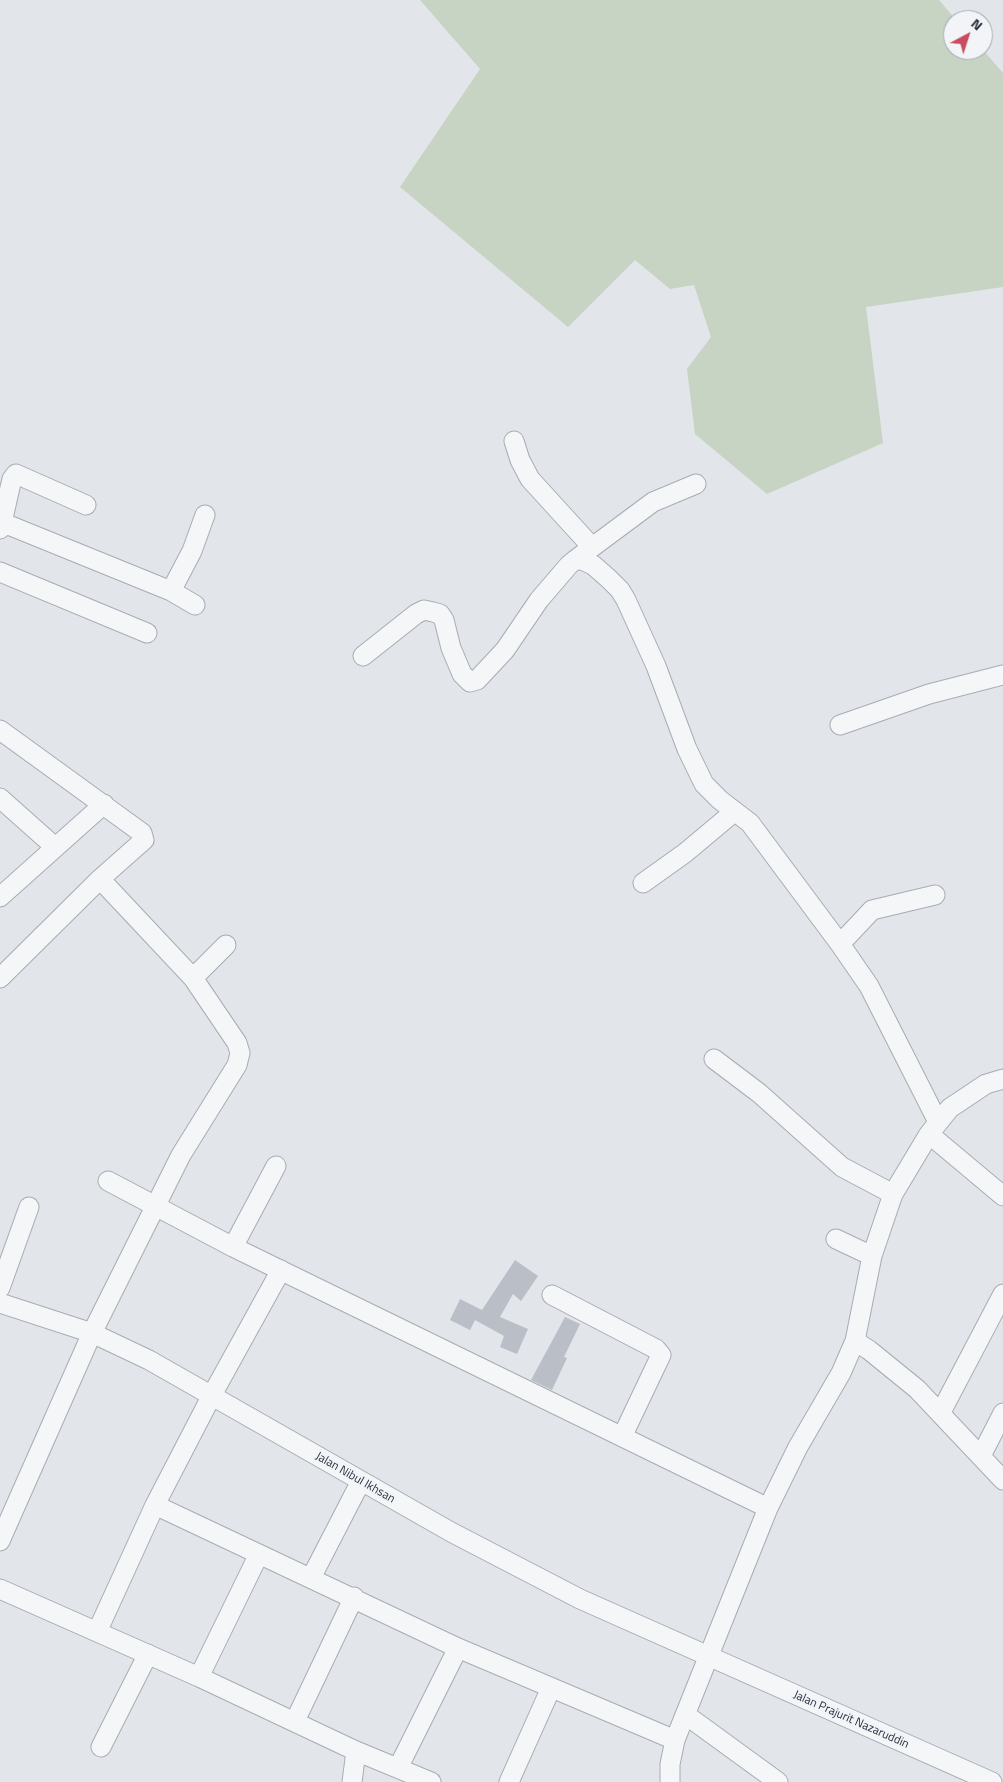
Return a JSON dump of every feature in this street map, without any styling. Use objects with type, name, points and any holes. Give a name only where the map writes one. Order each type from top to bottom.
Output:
[{"type":"street","points":[[514,441],[520,460],[530,479],[592,547]]},
{"type":"street","points":[[0,528],[12,479],[16,474],[86,505]]},
{"type":"street","points":[[363,656],[416,614],[424,610],[440,614],[444,620],[451,648],[462,674],[470,682],[477,680],[505,650],[539,600],[576,560],[653,502],[696,484]]},
{"type":"street","points":[[171,591],[192,551],[205,515]]},
{"type":"street","points":[[0,528],[6,524],[171,591],[195,605]]},
{"type":"street","points":[[576,560],[592,565],[620,590],[656,666],[687,749],[704,784],[734,812],[750,823],[869,986],[933,1128],[1003,1196]]},
{"type":"street","points":[[0,572],[147,633]]},
{"type":"street","points":[[840,725],[929,694],[1003,675]]},
{"type":"street","points":[[0,730],[142,833],[144,840],[100,879],[0,978]]},
{"type":"street","points":[[0,798],[55,847]]},
{"type":"street","points":[[0,897],[104,804]]},
{"type":"street","points":[[643,883],[685,853],[734,812]]},
{"type":"street","points":[[0,1541],[92,1333],[181,1155],[237,1065],[240,1053],[237,1043],[193,978],[100,879]]},
{"type":"street","points":[[840,944],[872,910],[935,895]]},
{"type":"street","points":[[193,978],[226,945]]},
{"type":"street","points":[[714,1059],[759,1093],[842,1167],[893,1194]]},
{"type":"street","points":[[670,1782],[670,1764],[675,1740],[710,1658],[768,1508],[798,1447],[841,1373],[855,1341],[872,1256],[893,1194],[933,1128],[963,1097],[986,1084],[1003,1079]]},
{"type":"street","points":[[233,1246],[276,1166]]},
{"type":"street","points":[[108,1181],[281,1270],[768,1508]]},
{"type":"street","points":[[0,1288],[29,1208]]},
{"type":"street","points":[[836,1239],[872,1256]]},
{"type":"street","points":[[97,1632],[155,1505],[212,1395],[281,1270]]},
{"type":"street","points":[[941,1412],[1003,1294]]},
{"type":"street","points":[[552,1295],[656,1349],[661,1355],[622,1438]]},
{"type":"street","name":"Jalan Nibul Ikhsan","points":[[0,1303],[92,1333],[212,1395],[361,1481],[574,1596],[710,1658]]},
{"type":"street","points":[[855,1341],[885,1362],[941,1412],[1003,1480]]},
{"type":"street","points":[[981,1456],[1003,1413]]},
{"type":"street","points":[[311,1578],[361,1481]]},
{"type":"street","points":[[155,1505],[354,1597],[458,1648],[675,1740]]},
{"type":"street","points":[[200,1677],[259,1554]]},
{"type":"street","points":[[2,1594],[148,1654],[356,1751],[432,1782]]},
{"type":"street","points":[[295,1721],[354,1597]]},
{"type":"street","points":[[398,1768],[458,1648]]},
{"type":"street","points":[[101,1747],[148,1654]]},
{"type":"street","name":"Jalan Prajurit Nazaruddin","points":[[710,1658],[992,1782]]},
{"type":"street","points":[[509,1782],[551,1688]]},
{"type":"street","points":[[686,1715],[778,1782]]},
{"type":"street","points":[[352,1782],[356,1751]]},
{"type":"green space","points":[[420,0],[939,0],[948,10],[943,10],[943,60],[992,60],[1003,73],[1003,287],[866,307],[883,443],[767,494],[695,434],[687,369],[711,337],[694,285],[670,289],[635,260],[568,327],[400,187],[480,69]]},
{"type":"building","points":[[515,1260],[538,1276],[521,1301],[513,1294],[500,1317],[528,1329],[517,1354],[500,1347],[504,1336],[475,1320],[470,1330],[450,1320],[460,1299],[482,1310]]},
{"type":"building","points":[[565,1317],[580,1324],[564,1357],[567,1358],[552,1390],[531,1380]]}]
